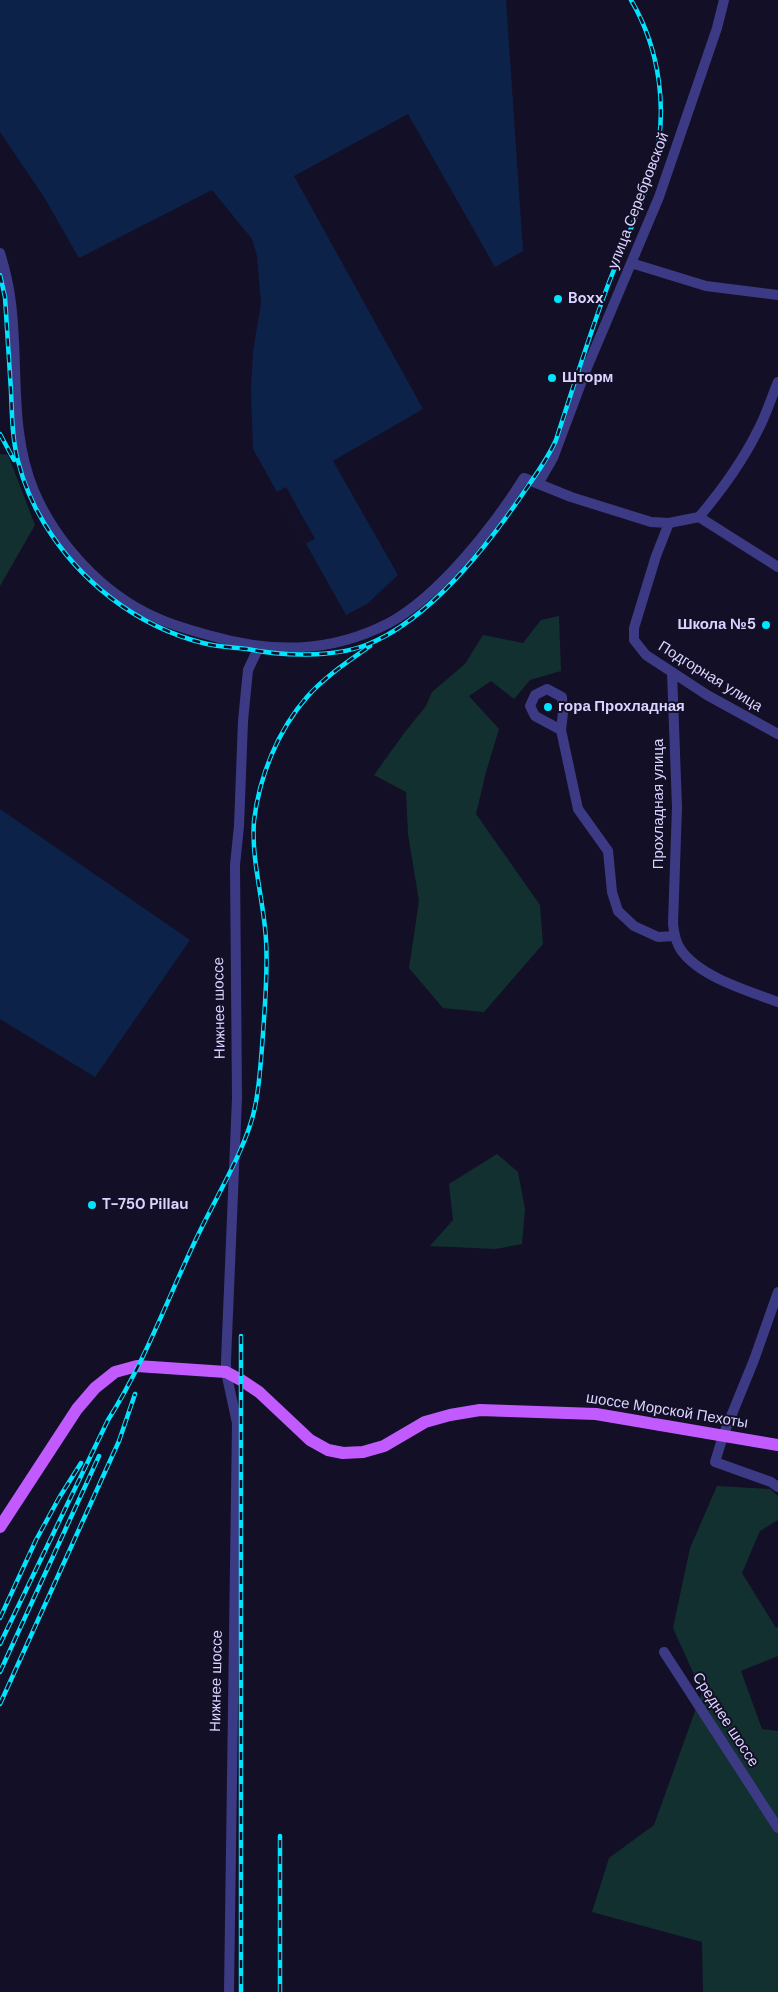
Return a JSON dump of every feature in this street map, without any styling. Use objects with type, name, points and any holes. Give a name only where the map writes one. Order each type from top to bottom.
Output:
[{"type":"main road","points":[[0,1527],[77,1409],[105,1378],[120,1370],[137,1366],[226,1372]]},
{"type":"main road","name":"шоссе Морской Пехоты","points":[[226,1372],[258,1392],[310,1440],[328,1450],[343,1453],[363,1452],[384,1446],[425,1422],[450,1414],[480,1410],[596,1414],[778,1445]]},
{"type":"street","name":"улица Серебровской","points":[[538,484],[553,458],[586,370],[671,162],[717,28],[724,0]]},
{"type":"street","points":[[0,253],[11,304],[16,415],[21,448],[35,492],[52,525],[73,553],[95,576],[118,595],[154,617],[223,639],[257,646],[285,649],[329,645],[347,640],[388,623],[416,604],[454,568],[497,520],[524,478],[571,497],[638,519],[669,523],[699,517],[720,492],[748,448],[758,430],[778,382]]},
{"type":"street","points":[[631,263],[706,286],[778,295]]},
{"type":"street","points":[[699,517],[778,567]]},
{"type":"street","name":"Подгорная улица","points":[[669,523],[644,591],[634,634],[637,646],[646,655],[714,700],[778,734]]},
{"type":"street","name":"Нижнее шоссе","points":[[229,1992],[237,1423],[226,1372],[237,1098],[235,865],[239,826],[243,721],[248,670],[257,646]]},
{"type":"street","name":"Прохладная улица","points":[[672,672],[677,807],[673,924],[675,936]]},
{"type":"street","points":[[561,730],[578,809],[608,850],[612,892],[618,911],[634,926],[658,937],[675,936],[680,950],[714,977],[778,1002]]},
{"type":"street","points":[[778,1292],[714,1462],[771,1482],[778,1487]]},
{"type":"street","name":"Среднее шоссе","points":[[664,1652],[778,1828]]},
{"type":"green space","points":[[0,454],[8,455],[35,525],[0,586]]},
{"type":"green space","points":[[559,616],[561,671],[530,680],[514,699],[491,681],[469,696],[499,729],[476,814],[540,905],[543,944],[484,1012],[443,1008],[409,968],[419,901],[408,834],[406,792],[374,775],[426,706],[432,692],[465,664],[483,635],[523,643],[541,620]]},
{"type":"green space","points":[[497,1154],[518,1172],[525,1209],[522,1244],[496,1249],[430,1246],[453,1220],[449,1184]]},
{"type":"green space","points":[[717,1486],[770,1489],[778,1496],[778,1520],[760,1531],[742,1573],[776,1628],[778,1627],[778,1656],[741,1671],[762,1729],[778,1731],[778,1992],[703,1992],[702,1942],[592,1912],[609,1858],[654,1825],[702,1692],[673,1628],[690,1548]]},
{"type":"water","points":[[0,0],[506,0],[523,251],[495,267],[408,114],[294,176],[423,409],[333,461],[398,575],[367,604],[346,615],[253,449],[251,389],[253,352],[261,303],[257,256],[252,239],[212,190],[79,258],[44,197],[0,132]]},
{"type":"water","points":[[0,809],[190,940],[95,1077],[0,1019]]},
{"type":"pier","points":[[286,487],[315,539],[306,543],[277,492]]},
{"type":"railway","points":[[0,275],[5,297],[13,435],[20,469],[32,501],[44,523],[74,564],[92,582],[132,613],[178,635],[208,644],[291,654],[323,654],[366,645],[389,634],[412,618],[435,600],[456,579],[511,511],[542,465],[556,440],[601,304],[648,183],[658,147],[661,104],[655,60],[649,39],[631,0]]},
{"type":"railway","points":[[0,434],[14,460]]},
{"type":"railway","points":[[0,1644],[108,1420],[145,1352],[198,1235],[238,1155],[251,1122],[259,1080],[267,963],[263,911],[254,851],[254,821],[265,771],[287,724],[307,697],[345,663],[370,646]]},
{"type":"railway","points":[[241,1336],[241,1992]]},
{"type":"railway","points":[[0,1704],[119,1441],[135,1394]]},
{"type":"railway","points":[[0,1672],[99,1456]]},
{"type":"railway","points":[[0,1618],[36,1540],[81,1463]]},
{"type":"railway","points":[[280,1836],[280,1992]]},
{"type":"place","name":"Boxx","points":[[558,299]]},
{"type":"place","name":"Шторм","points":[[552,378]]},
{"type":"place","name":"Школа №5","points":[[766,625]]},
{"type":"place","name":"гора Прохладная","points":[[548,707]]},
{"type":"place","name":"T-750 Pillau","points":[[92,1205]]}]
